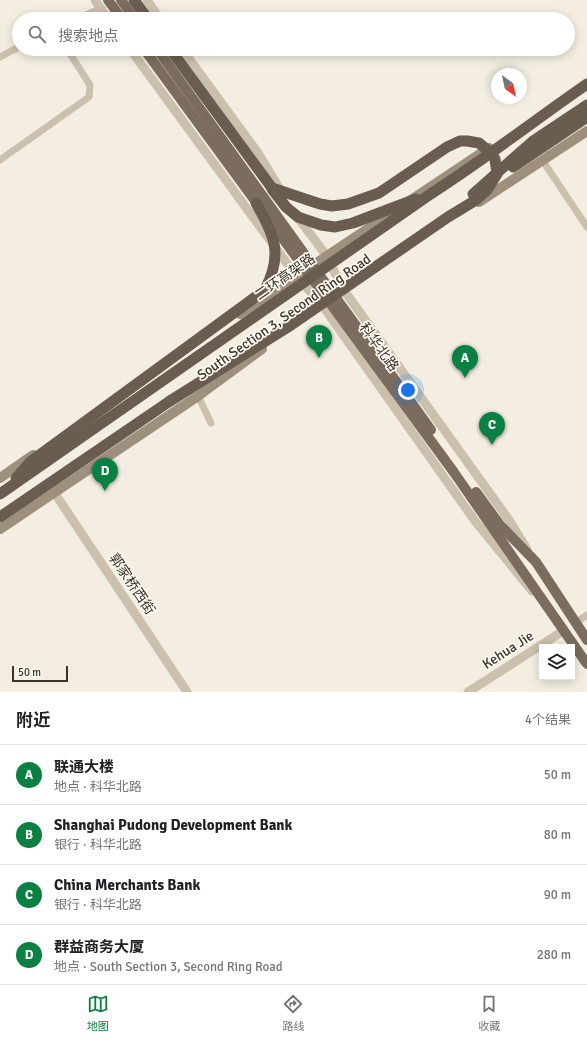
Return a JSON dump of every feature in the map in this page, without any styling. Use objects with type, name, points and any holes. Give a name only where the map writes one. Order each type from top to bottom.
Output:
[{"type":"highway","points":[[139,1],[144,12]]},
{"type":"highway","points":[[175,56],[286,207],[298,217],[322,225],[335,227],[353,223],[432,193]]},
{"type":"highway","name":"二环高架路","points":[[3,492],[432,193],[469,169],[587,83]]},
{"type":"highway","points":[[469,169],[530,132],[587,93]]},
{"type":"highway","points":[[473,194],[533,141],[587,105]]},
{"type":"highway","points":[[0,517],[587,117]]},
{"type":"highway","points":[[170,401],[291,325],[448,217],[476,200],[487,190],[497,174],[495,159],[491,153],[479,144],[467,140],[460,141],[446,147],[379,193],[348,204],[332,206],[320,204],[272,188]]},
{"type":"highway","points":[[3,492],[30,462],[265,290],[273,275],[276,262],[276,245],[272,231],[256,203]]},
{"type":"main road","points":[[108,0],[117,12]]},
{"type":"main road","points":[[121,0],[130,12]]},
{"type":"main road","name":"科华北路","points":[[149,56],[256,203],[456,469],[500,525],[536,562],[587,640]]},
{"type":"main road","points":[[161,56],[456,469]]},
{"type":"main road","name":"South Section 3, Second Ring Road","points":[[0,478],[142,378],[297,277],[326,255],[587,83]]},
{"type":"main road","name":"South Section 3, Second Ring Road","points":[[0,529],[198,396],[343,289],[543,161],[587,131]]},
{"type":"main road","name":"科华北路","points":[[456,469],[545,606],[587,664]]},
{"type":"street","points":[[95,0],[104,12]]},
{"type":"street","points":[[139,1],[152,12]]},
{"type":"street","points":[[93,12],[101,8]]},
{"type":"street","points":[[0,57],[12,51]]},
{"type":"street","points":[[0,160],[89,97],[90,85],[71,56]]},
{"type":"street","points":[[135,56],[297,277],[322,305],[475,521],[504,559],[545,606]]},
{"type":"street","points":[[187,56],[258,153],[299,220],[326,255],[343,289],[509,520],[536,562]]},
{"type":"street","points":[[543,161],[587,227]]},
{"type":"street","points":[[198,396],[211,423]]},
{"type":"street","name":"郭家桥西街","points":[[54,492],[187,692]]},
{"type":"street","points":[[575,623],[587,615]]},
{"type":"street","name":"Kehua Jie","points":[[468,692],[563,631]]},
{"type":"place","name":"Shanghai Pudong Development Bank","points":[[319,358]]},
{"type":"place","name":"联通大楼","points":[[465,378]]},
{"type":"place","name":"China Merchants Bank","points":[[492,445]]},
{"type":"place","name":"群益商务大厦","points":[[105,491]]}]
